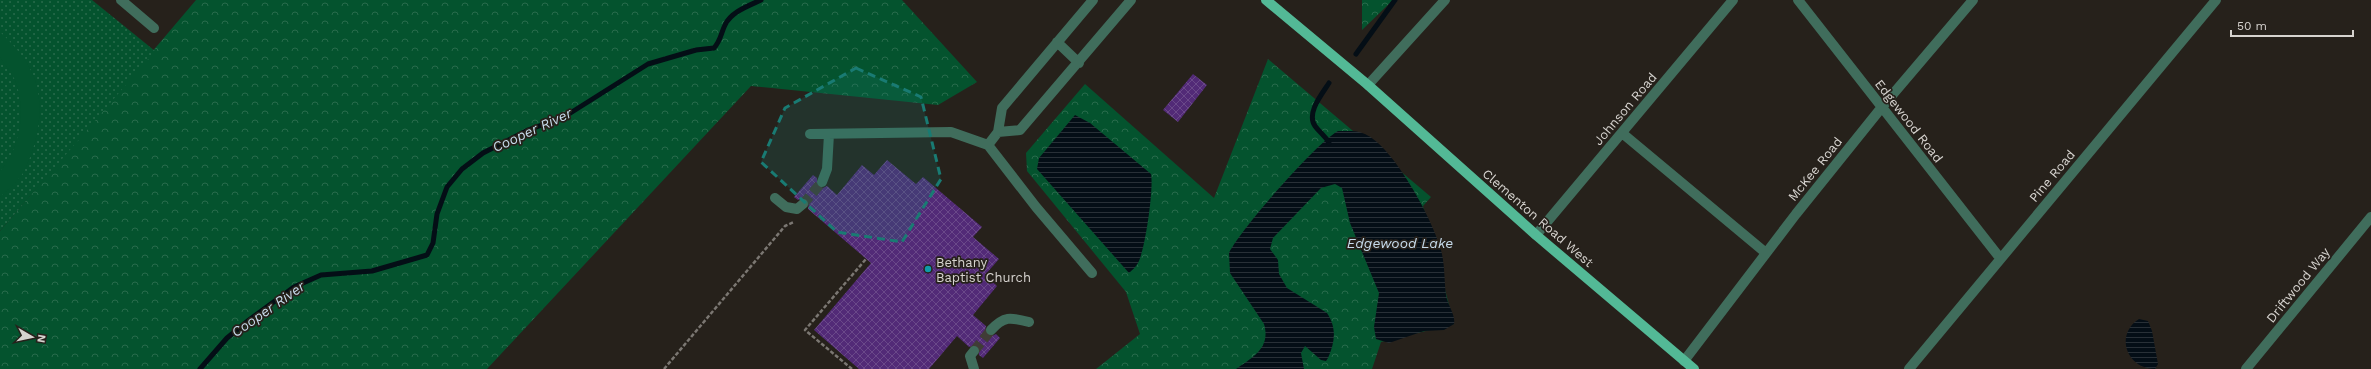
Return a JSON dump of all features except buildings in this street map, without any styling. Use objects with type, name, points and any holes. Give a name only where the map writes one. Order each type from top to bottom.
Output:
[{"type":"main road","name":"Clementon Road West","points":[[1266,0],[1368,85],[1536,235],[1694,369]]},
{"type":"street","points":[[121,0],[154,28]]},
{"type":"street","points":[[988,145],[998,132],[1002,108],[1093,0]]},
{"type":"street","points":[[998,132],[1020,130],[1079,63],[1130,0]]},
{"type":"street","points":[[1368,85],[1445,0]]},
{"type":"street","name":"Johnson Road","points":[[1536,235],[1733,0]]},
{"type":"street","name":"Edgewood Road","points":[[1798,0],[2000,258]]},
{"type":"street","name":"McKee Road","points":[[1684,361],[1766,253],[1882,107],[1973,0]]},
{"type":"street","name":"Pine Road","points":[[1909,369],[2216,0]]},
{"type":"street","points":[[1057,42],[1079,63]]},
{"type":"street","points":[[810,134],[951,132],[988,145],[1036,207],[1092,273]]},
{"type":"street","points":[[1622,133],[1766,253]]},
{"type":"street","points":[[822,182],[827,169],[829,134]]},
{"type":"street","points":[[775,198],[786,208],[797,209],[802,204]]},
{"type":"street","name":"Driftwood Way","points":[[2246,369],[2371,216]]},
{"type":"street","points":[[991,330],[1000,320],[1013,318],[1029,322]]},
{"type":"street","points":[[974,351],[970,356],[974,369]]},
{"type":"path","points":[[664,369],[785,226],[800,219]]},
{"type":"path","points":[[852,369],[805,330],[866,259]]},
{"type":"highlighted area","points":[[856,68],[921,97],[941,179],[902,242],[837,232],[761,162],[785,108]]},
{"type":"green space","points":[[0,0],[92,0],[155,51],[0,231]]},
{"type":"green space","points":[[196,0],[902,0],[977,82],[938,105],[751,86],[487,369],[0,369],[0,231]]},
{"type":"green space","points":[[1362,0],[1393,0],[1362,30]]},
{"type":"green space","points":[[0,32],[19,52],[33,75],[37,87],[40,112],[33,150],[23,173],[0,197],[0,171],[7,162],[16,141],[21,118],[21,106],[13,76],[0,57]]},
{"type":"green space","points":[[1268,59],[1431,197],[1423,206],[1454,324],[1381,342],[1372,369],[1096,369],[1140,334],[1126,292],[1027,171],[1026,153],[1085,84],[1214,198]]},
{"type":"water","points":[[1075,115],[1090,123],[1151,174],[1152,181],[1150,205],[1141,256],[1138,263],[1129,273],[1037,169],[1039,158]]},
{"type":"water","name":"Edgewood Lake","points":[[1338,131],[1359,132],[1376,141],[1388,153],[1411,186],[1437,237],[1444,267],[1446,295],[1454,317],[1454,324],[1444,330],[1424,331],[1389,343],[1376,339],[1374,327],[1379,293],[1350,223],[1342,188],[1335,184],[1321,188],[1273,238],[1270,249],[1278,260],[1279,274],[1287,288],[1327,313],[1334,330],[1332,346],[1328,358],[1326,361],[1321,360],[1305,346],[1301,353],[1304,369],[1236,369],[1259,351],[1263,346],[1266,332],[1264,324],[1230,273],[1229,253],[1248,226],[1279,188],[1313,152]]},
{"type":"water","points":[[2139,319],[2148,321],[2152,331],[2158,364],[2155,369],[2145,368],[2137,363],[2127,350],[2127,334],[2131,326]]},
{"type":"waterway","name":"Cooper River","points":[[200,369],[227,338],[294,287],[321,275],[372,271],[427,255],[433,243],[437,214],[447,187],[462,169],[483,153],[528,130],[564,117],[648,64],[696,50],[714,48],[731,16],[761,0]]},
{"type":"waterway","points":[[1356,54],[1395,0]]},
{"type":"waterway","points":[[1329,83],[1319,98],[1312,115],[1315,126],[1329,143]]},
{"type":"tunnel","points":[[803,204],[822,182]]},
{"type":"tunnel","points":[[974,351],[991,330]]},
{"type":"place","name":"Bethany Baptist Church","points":[[928,269]]}]
